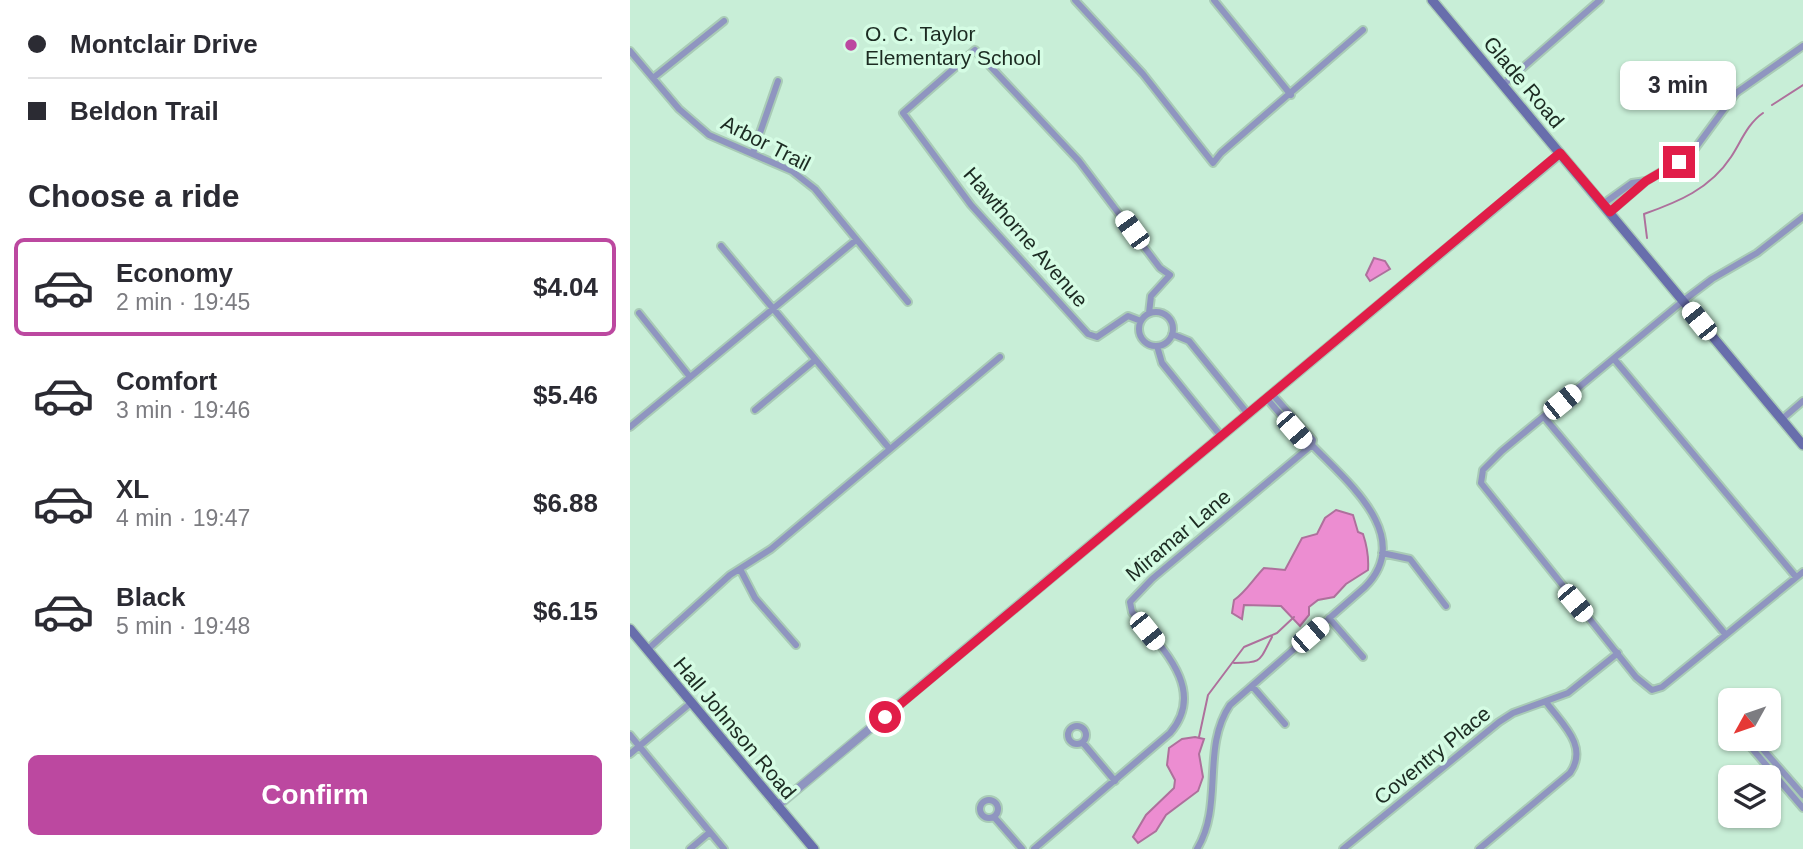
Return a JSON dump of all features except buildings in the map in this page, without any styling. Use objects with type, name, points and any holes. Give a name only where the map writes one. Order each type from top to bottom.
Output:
[{"type":"main road","name":"Glade Road","points":[[1432,0],[1803,445]]},
{"type":"main road","name":"Hall Johnson Road","points":[[630,629],[814,849]]},
{"type":"street","points":[[1075,0],[1143,74],[1213,163],[1221,153],[1363,30]]},
{"type":"street","points":[[1214,0],[1291,94]]},
{"type":"street","points":[[1503,85],[1600,0]]},
{"type":"street","points":[[653,78],[724,21]]},
{"type":"street","points":[[1606,208],[1691,154],[1736,93],[1803,46]]},
{"type":"street","name":"Hawthorne Avenue","points":[[1141,321],[1128,316],[1097,337],[1088,334],[1017,260],[971,205],[903,113],[975,50],[1079,161],[1160,268],[1170,275],[1151,296],[1149,313]]},
{"type":"street","name":"Arbor Trail","points":[[630,51],[680,109],[709,135],[753,153],[805,180],[908,302]]},
{"type":"street","points":[[753,153],[778,80]]},
{"type":"street","points":[[778,806],[1560,153]]},
{"type":"street","points":[[1606,208],[1632,183],[1646,181]]},
{"type":"street","points":[[1803,217],[1757,253],[1712,279],[1684,301],[1502,451],[1483,470],[1483,488],[1648,688],[1658,690],[1803,572]]},
{"type":"street","points":[[630,427],[856,240]]},
{"type":"street","points":[[721,246],[889,448]]},
{"type":"street","points":[[1160,312],[1169,318],[1172,334],[1167,342],[1157,346],[1142,338],[1139,331],[1141,321],[1149,313],[1160,312]]},
{"type":"street","points":[[639,313],[690,377]]},
{"type":"street","points":[[1172,334],[1189,341],[1248,414]]},
{"type":"street","points":[[1157,346],[1162,363],[1221,436]]},
{"type":"street","points":[[647,650],[740,569],[771,549],[1000,357]]},
{"type":"street","points":[[1614,359],[1796,578]]},
{"type":"street","points":[[755,410],[815,360]]},
{"type":"street","points":[[1197,849],[1208,819],[1215,735],[1230,705],[1371,581],[1382,553],[1381,532],[1358,491],[1309,445],[1270,397]]},
{"type":"street","points":[[1781,420],[1803,401]]},
{"type":"street","points":[[1544,416],[1726,635]]},
{"type":"street","name":"Miramar Lane","points":[[1034,849],[1176,726],[1185,697],[1178,670],[1132,612],[1131,599],[1309,445]]},
{"type":"street","points":[[1382,553],[1410,559],[1446,606]]},
{"type":"street","points":[[740,569],[755,598],[796,645]]},
{"type":"street","points":[[1329,618],[1363,657]]},
{"type":"street","name":"Coventry Place","points":[[1343,849],[1499,722],[1513,713],[1568,693],[1618,653]]},
{"type":"street","points":[[1252,686],[1285,724]]},
{"type":"street","points":[[630,754],[692,702]]},
{"type":"street","points":[[1479,849],[1570,774],[1577,764],[1577,746],[1546,702]]},
{"type":"street","points":[[630,735],[724,849]]},
{"type":"street","points":[[1083,743],[1115,781]]},
{"type":"street","points":[[1754,751],[1802,805]]},
{"type":"street","points":[[1764,751],[1803,795]]},
{"type":"street","points":[[994,817],[1022,849]]},
{"type":"street","points":[[690,849],[710,832]]},
{"type":"shaded area","points":[[1374,258],[1385,261],[1390,269],[1370,281],[1366,275]]},
{"type":"shaded area","points":[[1336,510],[1353,515],[1358,532],[1363,534],[1366,543],[1368,570],[1346,584],[1334,597],[1318,600],[1309,607],[1309,615],[1300,626],[1281,606],[1244,605],[1242,619],[1232,613],[1234,600],[1264,568],[1285,570],[1302,538],[1317,534],[1325,518]]},
{"type":"shaded area","points":[[1182,739],[1204,739],[1199,754],[1203,777],[1198,791],[1166,815],[1156,831],[1138,843],[1133,837],[1146,815],[1174,788],[1175,780],[1167,765],[1169,748]]},
{"type":"waterway","points":[[1772,105],[1803,85]]},
{"type":"waterway","points":[[1647,238],[1644,214],[1681,199],[1713,178],[1731,157],[1748,128],[1763,113]]},
{"type":"waterway","points":[[1199,737],[1208,695],[1244,647],[1277,633],[1294,617]]},
{"type":"waterway","points":[[1234,663],[1259,659],[1272,637]]},
{"type":"place","name":"O. C. Taylor Elementary School","points":[[851,45]]},
{"type":"route","points":[[885,717],[1221,436],[1268,400],[1560,153],[1610,212],[1646,181],[1679,162]]}]
